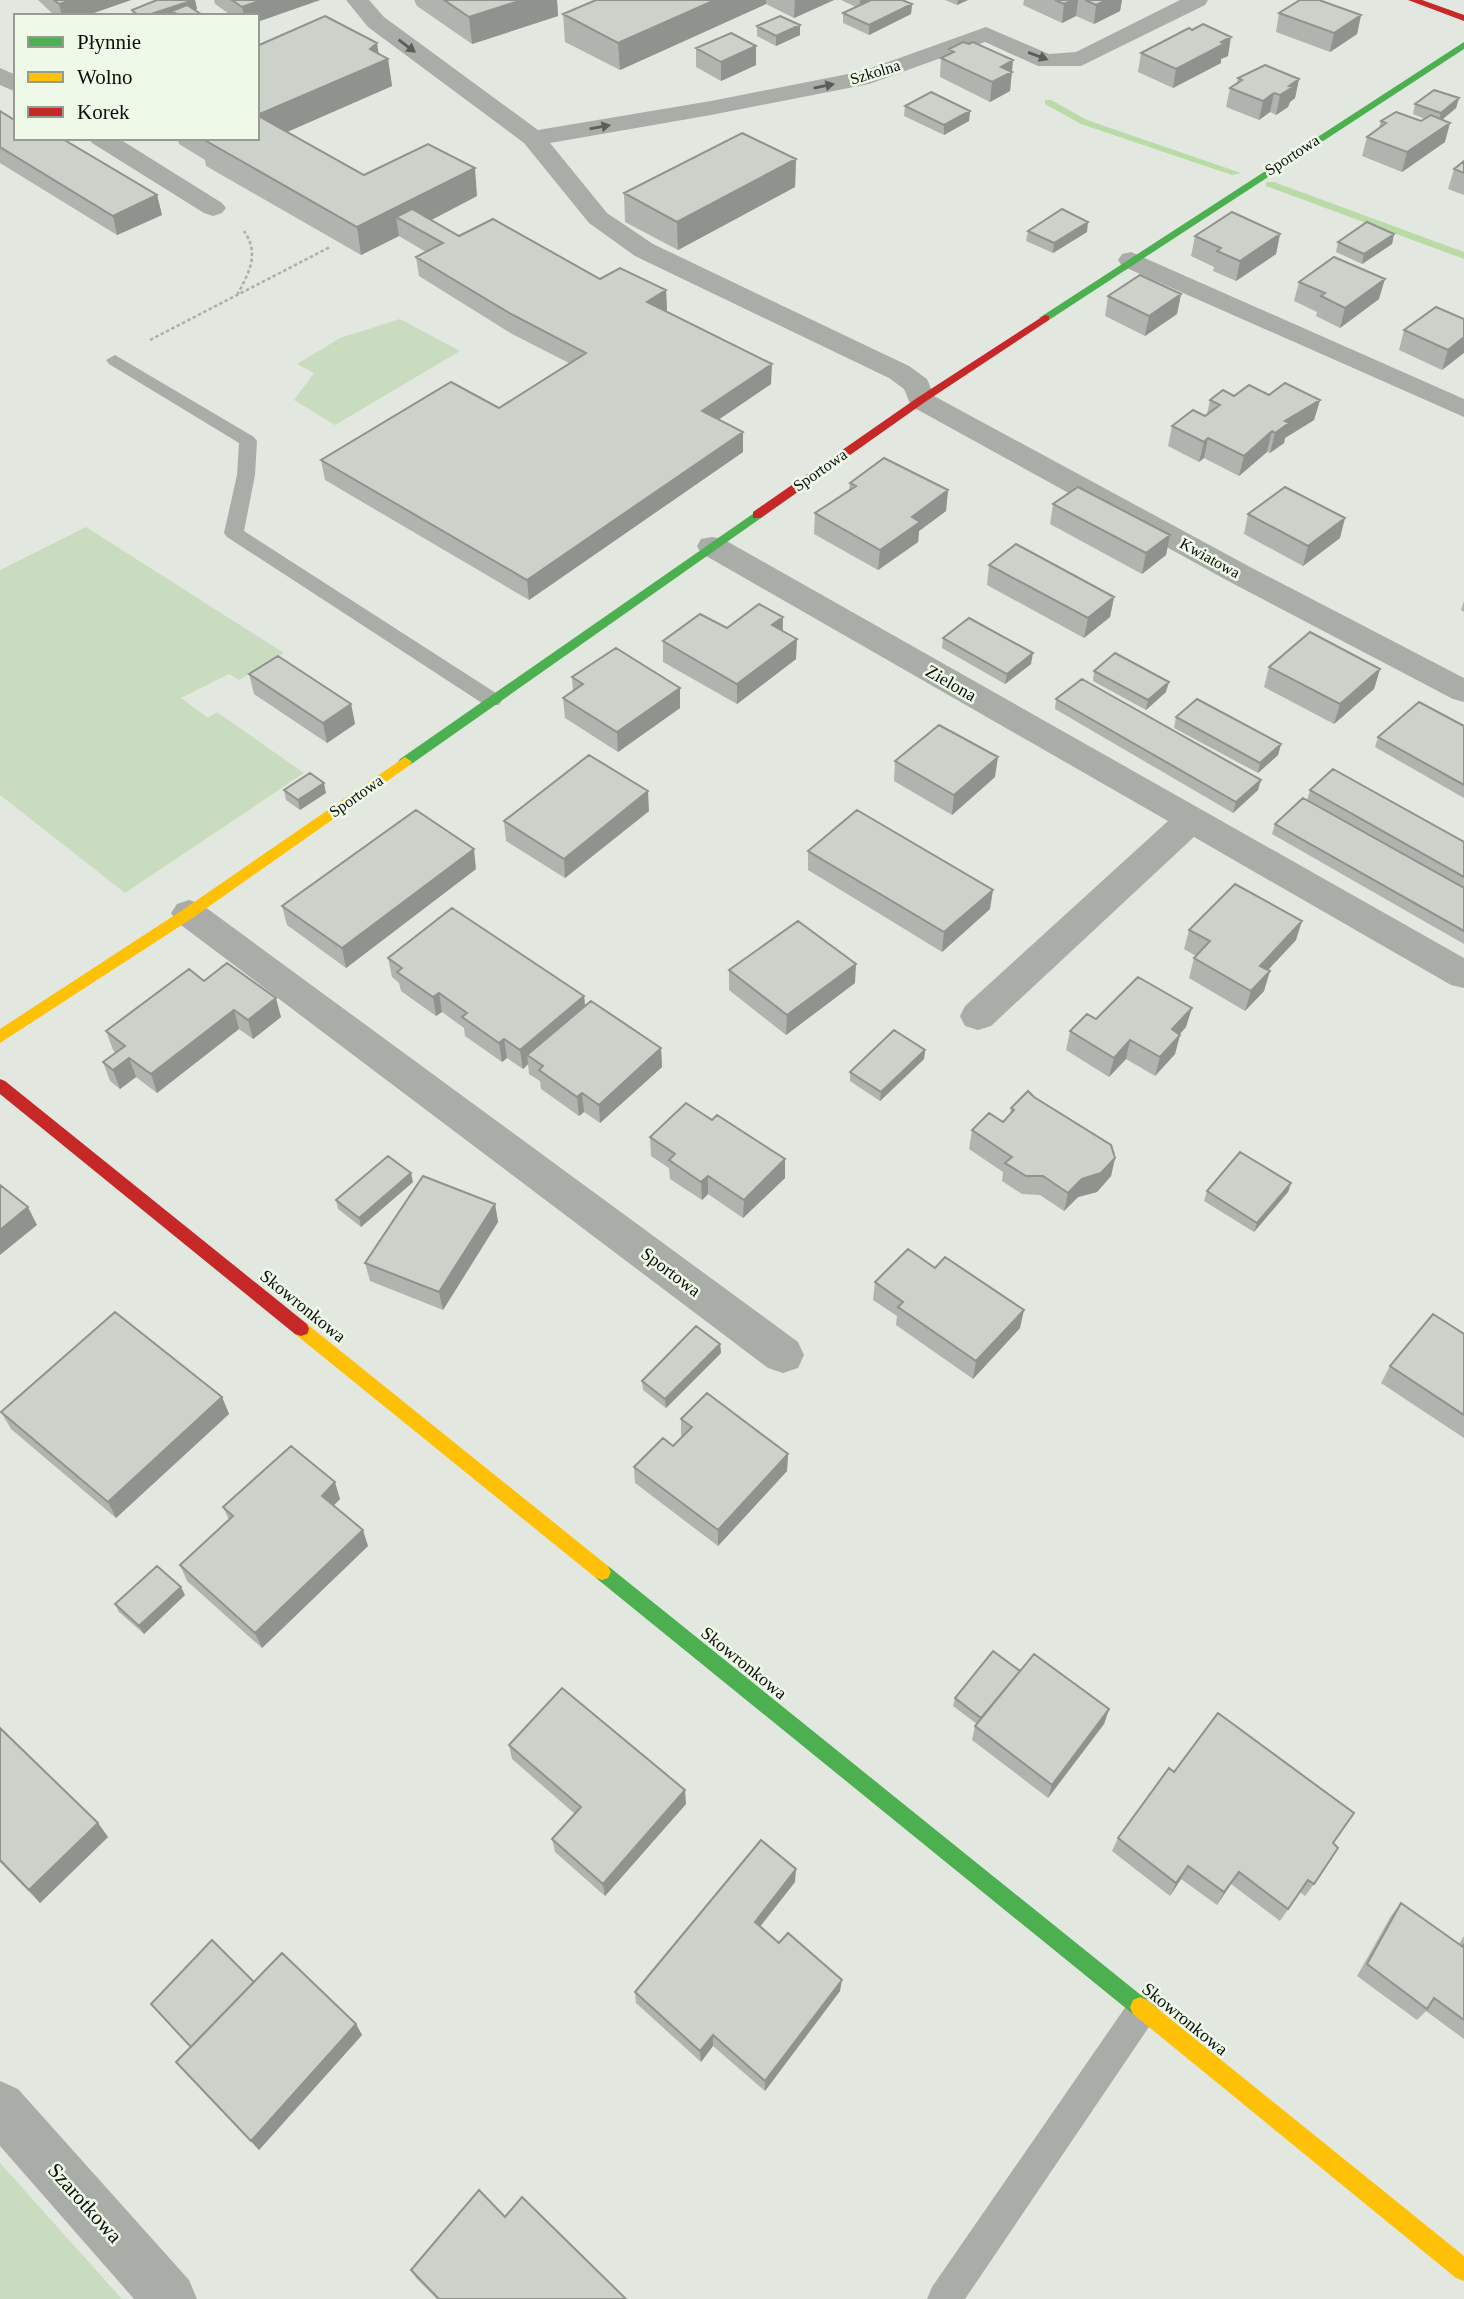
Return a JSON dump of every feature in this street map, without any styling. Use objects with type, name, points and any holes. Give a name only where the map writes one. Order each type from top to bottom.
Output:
[{"type":"street","points":[[357,0],[376,22],[533,138],[598,218],[644,250],[899,372],[917,385],[921,400]]},
{"type":"street","name":"Szkolna","points":[[533,138],[711,108],[869,77],[985,34],[1046,61],[1081,59],[1197,0]]},
{"type":"street","points":[[1412,0],[1464,18]]},
{"type":"street","name":"Sportowa","points":[[0,1037],[189,913],[921,400],[1131,260],[1464,45]]},
{"type":"street","points":[[104,140],[213,208]]},
{"type":"street","points":[[1131,260],[1464,409]]},
{"type":"street","name":"Kwiatowa","points":[[921,400],[1253,581],[1464,691]]},
{"type":"street","name":"Zielona","points":[[712,546],[1464,975]]},
{"type":"street","points":[[978,1016],[1191,820]]},
{"type":"street","name":"Sportowa","points":[[189,913],[783,1355]]},
{"type":"street","name":"Skowronkowa","points":[[0,1085],[1464,2270]]},
{"type":"street","name":"Szarotkowa","points":[[0,2107],[170,2299]]},
{"type":"lane","points":[[115,360],[248,441],[246,475],[234,533],[492,700]]},
{"type":"lane","points":[[944,2299],[1142,2010]]},
{"type":"path","points":[[213,208],[237,222],[253,240],[254,264],[236,295]]},
{"type":"path","points":[[150,340],[330,247]]},
{"type":"green space","points":[[400,319],[460,351],[335,425],[294,400],[314,373],[297,364],[340,338]]},
{"type":"green space","points":[[86,527],[284,653],[239,680],[229,674],[181,698],[208,718],[217,712],[304,773],[125,893],[0,795],[0,570]]},
{"type":"green space","points":[[0,2163],[122,2299],[0,2299]]},
{"type":"building","points":[[54,0],[72,0],[59,4]]},
{"type":"building","points":[[157,0],[194,0],[151,14],[137,14],[132,10]]},
{"type":"building","points":[[232,0],[262,0],[242,7]]},
{"type":"building","points":[[444,0],[522,0],[469,17]]},
{"type":"building","points":[[596,0],[715,0],[618,43],[563,14]]},
{"type":"building","points":[[871,0],[902,0],[912,4],[869,25],[843,13]]},
{"type":"building","points":[[1055,0],[1073,0],[1064,4]]},
{"type":"building","points":[[1085,0],[1107,0],[1096,5]]},
{"type":"building","points":[[1300,0],[1319,0],[1361,15],[1334,33],[1279,13]]},
{"type":"building","points":[[187,5],[201,14],[177,14],[172,11]]},
{"type":"building","points":[[325,16],[377,43],[370,49],[388,59],[259,114],[259,45]]},
{"type":"building","points":[[780,16],[800,25],[776,36],[757,26]]},
{"type":"building","points":[[1203,24],[1231,37],[1221,42],[1224,44],[1176,69],[1141,53],[1189,28],[1192,30]]},
{"type":"building","points":[[731,33],[756,46],[721,62],[696,48]]},
{"type":"building","points":[[963,42],[973,42],[1013,60],[1001,67],[1012,72],[992,82],[941,58],[954,52],[949,49]]},
{"type":"building","points":[[1265,65],[1299,79],[1289,86],[1293,87],[1280,95],[1274,93],[1263,101],[1230,88],[1242,80],[1238,78]]},
{"type":"building","points":[[1434,90],[1459,98],[1441,113],[1415,104]]},
{"type":"building","points":[[931,92],[970,111],[944,125],[905,106]]},
{"type":"building","points":[[0,111],[14,120],[14,140],[64,140],[157,195],[113,216],[0,147]]},
{"type":"building","points":[[1396,112],[1421,121],[1431,115],[1450,123],[1407,152],[1367,137],[1386,123],[1381,121]]},
{"type":"building","points":[[259,116],[364,175],[428,144],[475,168],[357,227],[205,140],[259,140]]},
{"type":"building","points":[[742,133],[796,159],[677,222],[624,193]]},
{"type":"building","points":[[1464,161],[1464,173],[1454,169]]},
{"type":"building","points":[[412,209],[459,236],[493,219],[600,279],[620,268],[666,290],[647,302],[772,364],[702,411],[743,432],[527,580],[321,460],[451,382],[499,408],[586,353],[511,314],[416,257],[443,243],[396,217]]},
{"type":"building","points":[[1062,209],[1088,222],[1054,243],[1028,231]]},
{"type":"building","points":[[1232,212],[1280,234],[1240,261],[1217,251],[1221,248],[1195,236]]},
{"type":"building","points":[[1367,222],[1394,234],[1364,254],[1338,242]]},
{"type":"building","points":[[1334,257],[1385,279],[1345,308],[1321,296],[1325,293],[1299,282]]},
{"type":"building","points":[[1140,275],[1181,294],[1149,316],[1108,296]]},
{"type":"building","points":[[1436,307],[1464,319],[1464,337],[1448,350],[1404,330]]},
{"type":"building","points":[[1285,383],[1320,400],[1285,421],[1289,423],[1275,433],[1272,431],[1244,456],[1208,438],[1204,442],[1172,426],[1193,410],[1205,416],[1220,405],[1210,400],[1223,390],[1234,396],[1249,385],[1269,395]]},
{"type":"building","points":[[884,458],[948,490],[912,517],[920,522],[880,550],[815,513],[856,486],[850,483]]},
{"type":"building","points":[[1078,487],[1170,535],[1146,553],[1053,504]]},
{"type":"building","points":[[1285,487],[1345,518],[1308,546],[1248,514]]},
{"type":"building","points":[[1016,544],[1114,597],[1088,618],[989,565]]},
{"type":"building","points":[[759,604],[783,617],[772,625],[797,639],[737,684],[663,641],[700,614],[727,628]]},
{"type":"building","points":[[969,618],[1033,653],[1007,674],[943,638]]},
{"type":"building","points":[[1310,632],[1380,669],[1340,704],[1269,667]]},
{"type":"building","points":[[616,648],[680,688],[617,732],[563,698],[583,684],[572,677]]},
{"type":"building","points":[[1115,653],[1169,682],[1148,700],[1094,671]]},
{"type":"building","points":[[278,656],[351,704],[323,723],[249,674]]},
{"type":"building","points":[[1082,679],[1261,780],[1236,802],[1056,699]]},
{"type":"building","points":[[1197,699],[1281,744],[1260,763],[1176,717]]},
{"type":"building","points":[[1419,702],[1464,726],[1464,785],[1378,737]]},
{"type":"building","points":[[939,725],[998,757],[954,795],[895,761]]},
{"type":"building","points":[[589,755],[648,791],[564,859],[504,821]]},
{"type":"building","points":[[1333,769],[1464,842],[1464,877],[1310,790]]},
{"type":"building","points":[[310,773],[324,783],[298,800],[284,790]]},
{"type":"building","points":[[1303,798],[1464,888],[1464,931],[1275,824]]},
{"type":"building","points":[[416,810],[474,849],[342,948],[282,906]]},
{"type":"building","points":[[857,810],[993,890],[944,932],[808,851]]},
{"type":"building","points":[[1235,884],[1302,921],[1260,966],[1270,971],[1251,991],[1194,958],[1210,941],[1189,930]]},
{"type":"building","points":[[452,908],[584,996],[520,1050],[504,1039],[499,1043],[462,1017],[467,1013],[439,993],[433,997],[397,972],[402,968],[388,958]]},
{"type":"building","points":[[798,921],[856,964],[787,1015],[729,970]]},
{"type":"building","points":[[227,963],[276,998],[248,1020],[234,1010],[151,1074],[129,1058],[113,1070],[103,1062],[125,1046],[106,1031],[189,969],[204,981]]},
{"type":"building","points":[[1138,977],[1192,1008],[1172,1029],[1180,1035],[1160,1057],[1130,1040],[1114,1058],[1070,1031],[1087,1014],[1096,1019]]},
{"type":"building","points":[[591,1001],[661,1048],[599,1105],[582,1093],[577,1097],[539,1070],[543,1066],[527,1055]]},
{"type":"building","points":[[894,1030],[925,1050],[881,1092],[850,1072]]},
{"type":"building","points":[[1028,1091],[1111,1145],[1115,1158],[1101,1173],[1082,1179],[1068,1193],[1043,1176],[1026,1176],[1005,1163],[1012,1157],[972,1130],[989,1113],[1003,1122],[1014,1110],[1011,1108]]},
{"type":"building","points":[[686,1103],[712,1120],[717,1115],[785,1159],[744,1200],[708,1176],[701,1182],[669,1160],[675,1154],[650,1137]]},
{"type":"building","points":[[1240,1152],[1291,1183],[1257,1223],[1207,1191]]},
{"type":"building","points":[[388,1156],[411,1173],[359,1218],[336,1200]]},
{"type":"building","points":[[423,1176],[495,1204],[439,1292],[365,1263]]},
{"type":"building","points":[[0,1185],[28,1207],[0,1230]]},
{"type":"building","points":[[908,1249],[935,1268],[945,1257],[1024,1310],[976,1361],[898,1307],[903,1302],[875,1282]]},
{"type":"building","points":[[115,1312],[222,1397],[108,1502],[1,1412]]},
{"type":"building","points":[[1433,1314],[1464,1334],[1464,1415],[1390,1366]]},
{"type":"building","points":[[696,1326],[720,1344],[665,1399],[642,1381]]},
{"type":"building","points":[[707,1393],[788,1454],[718,1530],[634,1467],[663,1438],[673,1446],[692,1427],[681,1419]]},
{"type":"building","points":[[291,1446],[335,1482],[322,1496],[363,1530],[255,1633],[180,1565],[233,1516],[223,1507]]},
{"type":"building","points":[[157,1566],[181,1587],[139,1626],[115,1604]]},
{"type":"building","points":[[993,1651],[1020,1671],[981,1718],[955,1698]]},
{"type":"building","points":[[1034,1654],[1109,1709],[1052,1785],[975,1726]]},
{"type":"building","points":[[562,1688],[685,1790],[603,1884],[552,1839],[581,1807],[509,1745]]},
{"type":"building","points":[[1218,1713],[1354,1813],[1333,1843],[1338,1848],[1314,1884],[1308,1880],[1288,1909],[1239,1872],[1224,1892],[1188,1866],[1176,1883],[1118,1838],[1169,1768],[1174,1772]]},
{"type":"building","points":[[0,1728],[98,1823],[29,1890],[0,1860]]},
{"type":"building","points":[[761,1840],[796,1869],[755,1922],[779,1943],[788,1933],[842,1980],[765,2081],[713,2035],[700,2051],[635,1992]]},
{"type":"building","points":[[1401,1903],[1463,1947],[1464,1944],[1464,2020],[1434,1998],[1427,2009],[1367,1964]]},
{"type":"building","points":[[212,1940],[254,1982],[191,2047],[151,2004]]},
{"type":"building","points":[[282,1953],[356,2024],[251,2141],[176,2062]]},
{"type":"building","points":[[479,2190],[505,2217],[522,2197],[626,2299],[439,2299],[411,2270]]},
{"type":"waterway","points":[[1048,102],[1084,122],[1236,173]]},
{"type":"waterway","points":[[1270,184],[1464,256]]},
{"type":"traffic: fast","points":[[1045,318],[1464,45]]},
{"type":"traffic: fast","points":[[405,762],[757,515]]},
{"type":"traffic: fast","points":[[602,1572],[1140,2007]]},
{"type":"traffic: slow","points":[[0,1037],[189,913],[405,762]]},
{"type":"traffic: slow","points":[[301,1329],[602,1572]]},
{"type":"traffic: slow","points":[[1140,2007],[1464,2270]]},
{"type":"traffic: jam","points":[[1413,0],[1464,18]]},
{"type":"traffic: jam","points":[[757,515],[921,400],[1045,318]]},
{"type":"traffic: jam","points":[[0,1085],[301,1329]]}]
